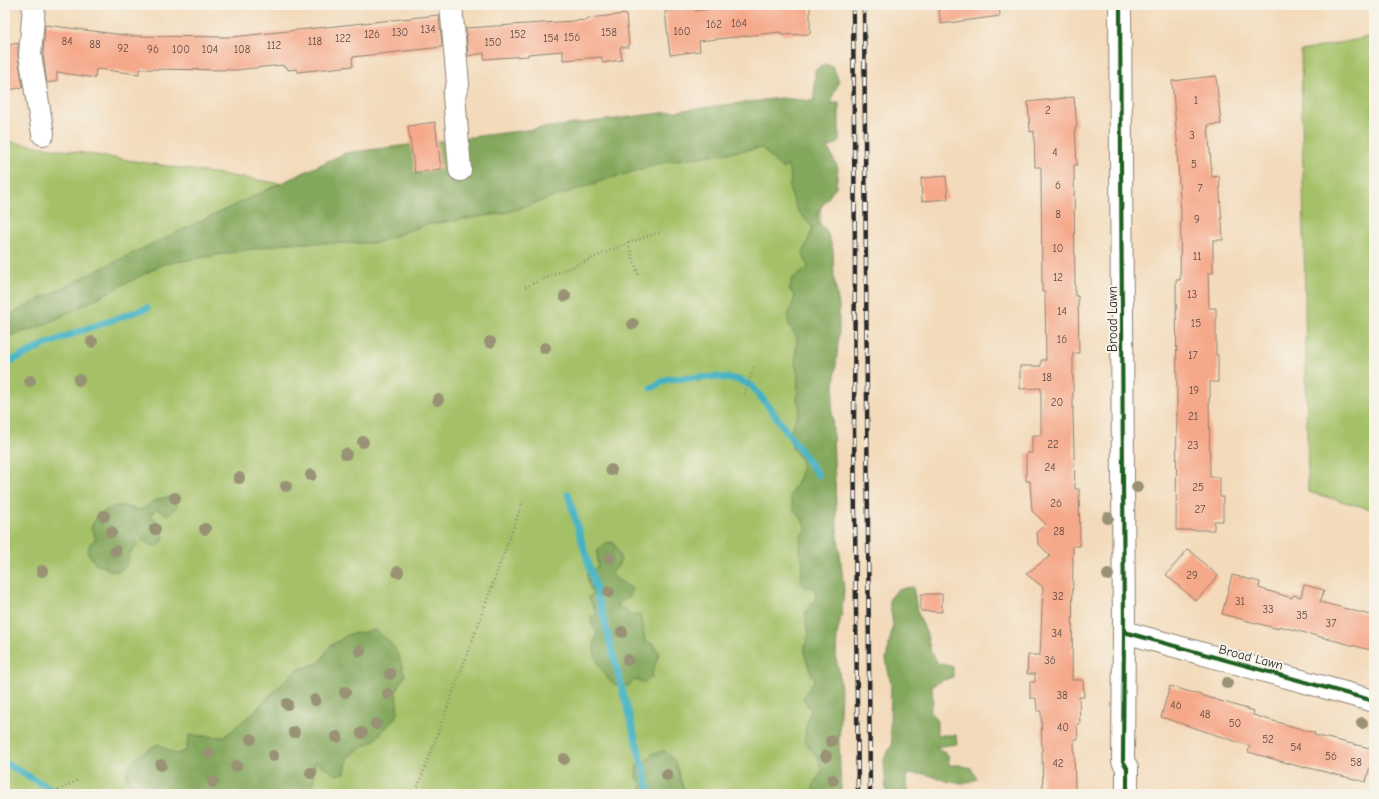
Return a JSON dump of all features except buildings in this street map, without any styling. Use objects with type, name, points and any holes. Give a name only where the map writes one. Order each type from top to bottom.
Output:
[{"type":"street","points":[[34,5],[30,55],[43,134]]},
{"type":"street","points":[[450,5],[458,84],[454,95],[460,170]]},
{"type":"street","name":"Broad Lawn","points":[[1120,5],[1124,632],[1123,761],[1127,768],[1127,794]]},
{"type":"street","name":"Broad Lawn","points":[[1124,632],[1374,701]]},
{"type":"path","points":[[525,287],[628,243],[661,232]]},
{"type":"path","points":[[628,243],[639,277]]},
{"type":"path","points":[[745,394],[755,364]]},
{"type":"path","points":[[415,794],[523,501]]},
{"type":"path","points":[[51,794],[78,780]]},
{"type":"green space","points":[[1374,36],[1374,510],[1308,492],[1301,51]]},
{"type":"green space","points":[[825,64],[833,67],[839,81],[832,98],[832,103],[839,103],[839,143],[828,148],[838,168],[836,187],[817,213],[818,224],[826,229],[833,250],[834,278],[839,306],[839,332],[832,411],[837,529],[844,589],[842,612],[837,635],[836,659],[841,691],[839,739],[841,794],[814,794],[813,787],[822,770],[817,756],[805,743],[806,724],[811,710],[803,698],[815,679],[809,669],[805,655],[805,645],[809,634],[806,624],[806,612],[816,598],[814,587],[804,587],[800,581],[803,560],[800,554],[801,536],[806,528],[801,517],[794,511],[790,496],[800,476],[802,461],[792,448],[791,430],[800,409],[797,400],[798,374],[795,365],[797,338],[789,325],[788,316],[795,297],[789,289],[793,278],[808,268],[803,253],[813,228],[797,210],[789,188],[791,179],[788,166],[782,169],[762,148],[670,161],[611,178],[505,213],[424,225],[376,243],[289,243],[164,264],[40,327],[5,337],[5,317],[112,263],[345,153],[780,98],[814,101],[815,70]]},
{"type":"green space","points":[[819,122],[829,794],[5,794],[5,141],[394,201]]},
{"type":"green space","points":[[176,496],[177,506],[169,515],[156,509],[150,515],[162,525],[164,531],[163,541],[156,547],[148,544],[135,533],[137,546],[129,554],[126,566],[117,572],[96,565],[87,551],[91,543],[96,538],[91,528],[100,515],[108,509],[119,506],[140,510],[152,502]]},
{"type":"green space","points":[[613,542],[621,561],[611,573],[633,590],[628,597],[616,605],[633,615],[640,615],[645,641],[653,644],[659,653],[652,677],[644,683],[634,680],[629,686],[616,685],[610,681],[599,665],[594,649],[597,633],[592,625],[591,617],[597,614],[589,598],[593,593],[587,574],[598,566],[598,549],[606,543]]},
{"type":"green space","points":[[913,587],[918,613],[927,635],[931,652],[938,663],[953,667],[953,677],[932,686],[933,702],[929,712],[937,719],[937,735],[956,735],[957,744],[935,747],[948,755],[949,765],[959,765],[971,768],[977,779],[963,784],[946,781],[925,774],[907,774],[908,794],[886,794],[884,758],[892,745],[890,727],[891,685],[886,660],[893,624],[889,600],[898,589]]},
{"type":"green space","points":[[375,630],[395,649],[405,675],[396,692],[398,714],[375,740],[348,756],[345,773],[336,775],[315,761],[313,778],[314,794],[160,794],[159,791],[145,794],[133,791],[126,776],[133,760],[158,744],[175,754],[186,751],[189,735],[224,737],[247,718],[295,671],[320,662],[330,646],[348,635]]},
{"type":"green space","points":[[665,751],[675,761],[685,794],[639,794],[642,785],[636,776],[637,766],[647,761],[653,753]]},
{"type":"waterway","points":[[5,364],[44,345],[147,308]]},
{"type":"waterway","points":[[651,388],[668,379],[717,377],[739,380],[752,386],[818,475]]},
{"type":"waterway","points":[[568,494],[593,579],[650,794]]},
{"type":"waterway","points":[[5,763],[53,790],[55,794]]},
{"type":"railway","points":[[853,5],[855,258],[854,426],[858,794]]},
{"type":"railway","points":[[864,5],[870,794]]},
{"type":"cycle path","points":[[1120,5],[1124,632],[1123,761],[1127,768],[1127,794]]},
{"type":"cycle path","points":[[1124,632],[1374,701]]}]
